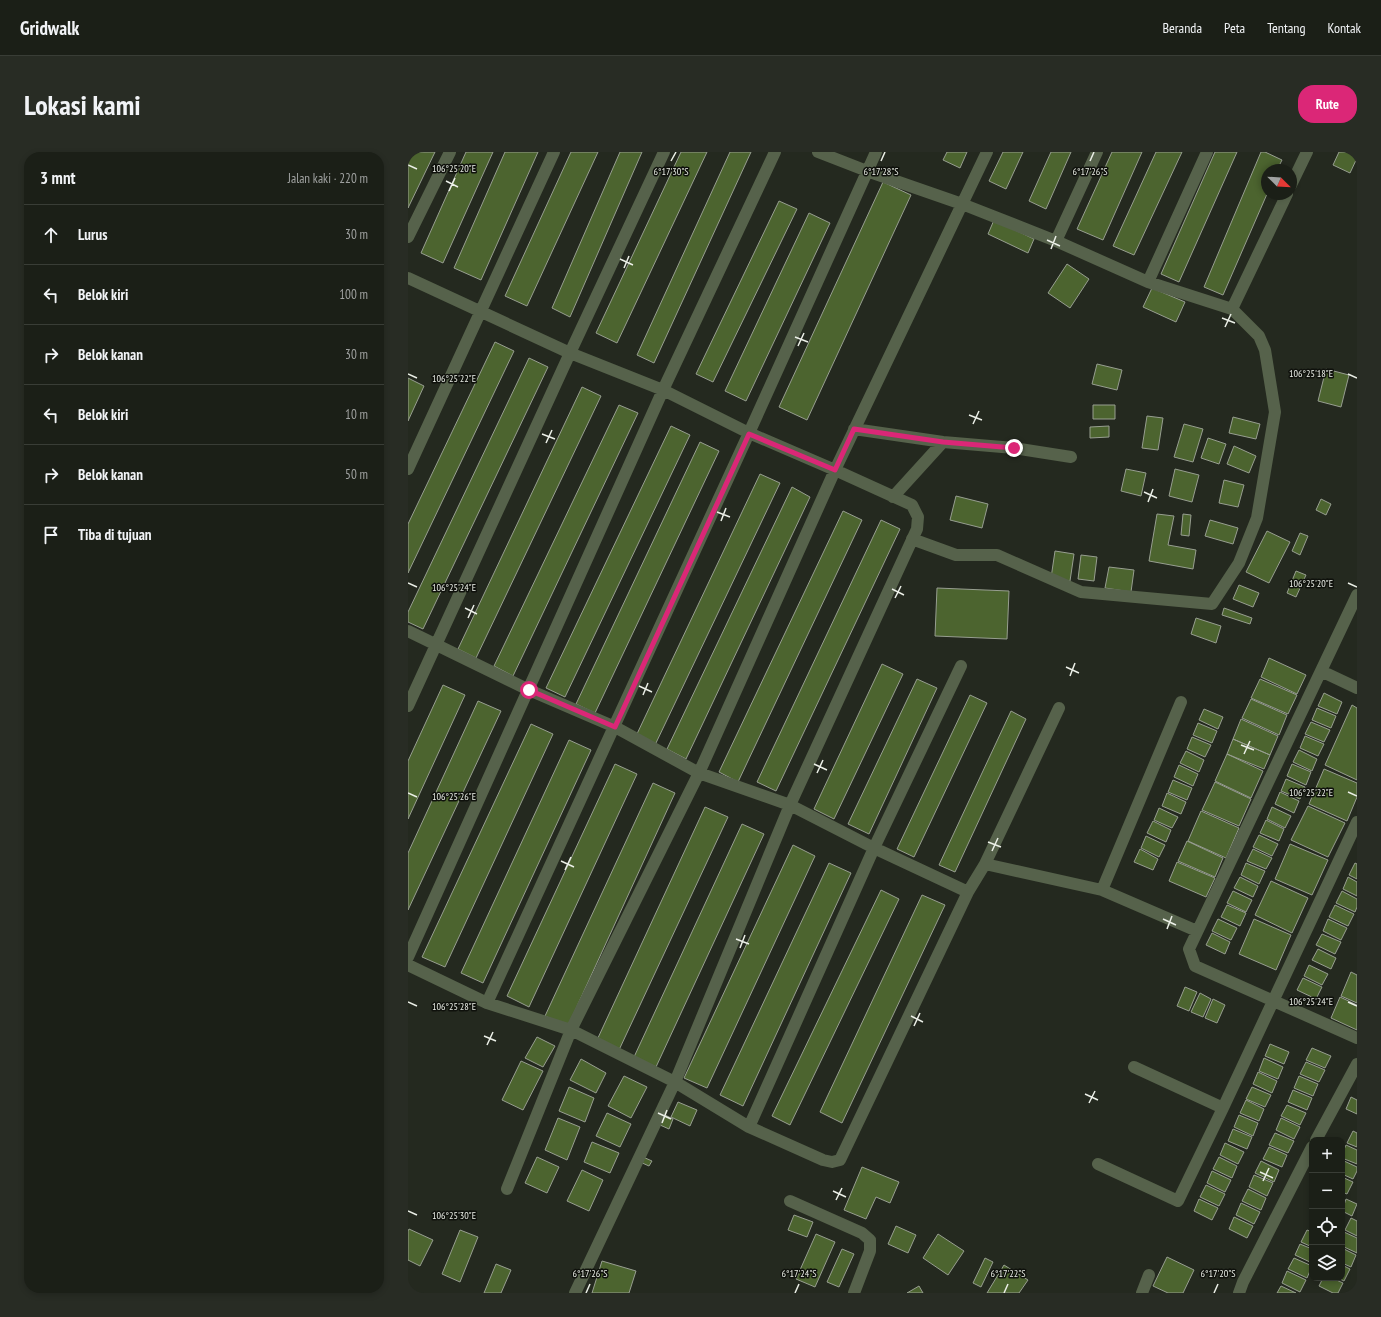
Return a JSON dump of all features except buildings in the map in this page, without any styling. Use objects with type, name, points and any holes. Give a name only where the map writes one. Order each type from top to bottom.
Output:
[{"type":"street","points":[[408,237],[450,152]]},
{"type":"street","points":[[408,469],[554,152]]},
{"type":"street","points":[[408,706],[664,152]]},
{"type":"street","points":[[408,956],[663,390],[775,152]]},
{"type":"street","points":[[818,152],[867,171],[962,204],[1056,241],[1148,282],[1232,309],[1259,336],[1265,350],[1275,412],[1257,518],[1239,564],[1212,604],[1081,592],[997,555],[956,555],[912,539]]},
{"type":"street","points":[[487,1003],[749,434],[876,152]]},
{"type":"street","points":[[507,1189],[571,1030],[699,774],[835,470],[987,152]]},
{"type":"street","points":[[1056,241],[1097,152]]},
{"type":"street","points":[[1148,282],[1207,152]]},
{"type":"street","points":[[1297,173],[1307,152]]},
{"type":"street","points":[[1232,309],[1284,200]]},
{"type":"street","points":[[408,278],[570,353],[663,390],[749,434],[835,470],[912,505],[918,517],[917,530],[790,804],[675,1082],[575,1293]]},
{"type":"street","points":[[854,429],[943,442],[1014,448],[1071,457]]},
{"type":"street","points":[[893,497],[943,442]]},
{"type":"street","points":[[1357,595],[1189,949],[1195,966],[1357,1038]]},
{"type":"street","points":[[408,631],[529,690],[615,727],[699,774],[790,804],[874,848],[968,892]]},
{"type":"street","points":[[749,1127],[874,848],[961,666]]},
{"type":"street","points":[[1321,671],[1357,688]]},
{"type":"street","points":[[1102,890],[1181,702]]},
{"type":"street","points":[[408,965],[487,1003],[571,1030],[675,1082],[749,1127],[823,1160],[832,1162],[840,1160],[968,892],[985,864],[1059,708]]},
{"type":"street","points":[[1098,1164],[1178,1200],[1223,1108],[1357,822]]},
{"type":"street","points":[[985,864],[1102,890],[1197,931]]},
{"type":"street","points":[[1318,1137],[1357,1064]]},
{"type":"street","points":[[1134,1067],[1223,1108]]},
{"type":"street","points":[[1239,1293],[1243,1282],[1309,1153]]},
{"type":"street","points":[[790,1202],[862,1233],[870,1240],[870,1251],[854,1293]]},
{"type":"street","points":[[1142,1293],[1150,1276]]},
{"type":"route","points":[[529,690],[615,727],[749,434],[835,470],[854,429],[943,442],[1014,448]]}]
